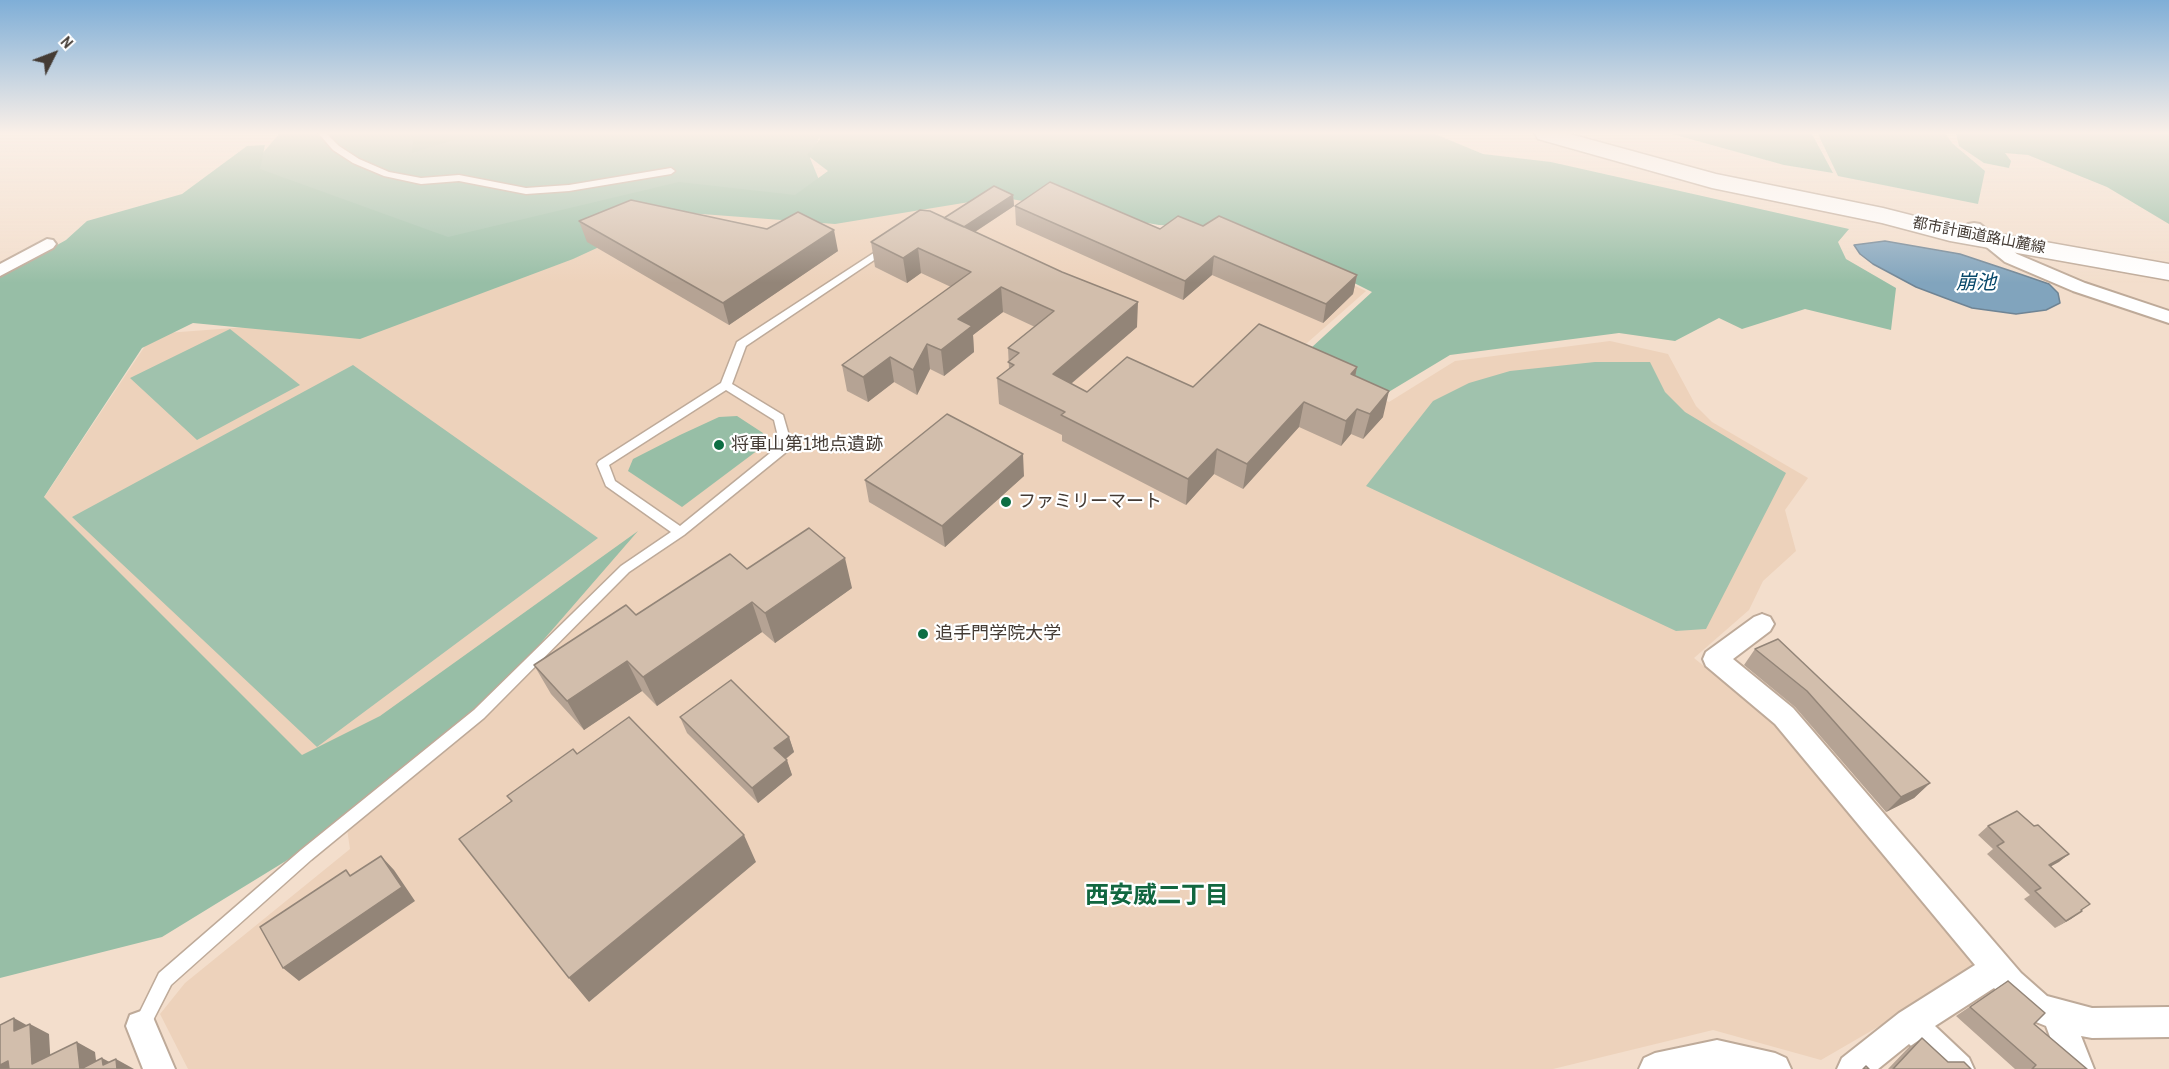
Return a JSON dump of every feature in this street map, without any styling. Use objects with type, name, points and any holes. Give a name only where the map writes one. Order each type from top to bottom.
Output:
[{"type":"street","name":"都市計画道路山麓線","points":[[1727,184],[2169,272]]},
{"type":"street","points":[[1980,234],[2011,258],[2029,266],[2169,317]]},
{"type":"street","points":[[0,271],[47,244]]},
{"type":"street","points":[[1762,624],[1715,659],[1784,716],[2022,995],[2037,1007],[2057,1015],[2092,1023],[2169,1022]]},
{"type":"street","points":[[1852,1069],[1910,1024],[1997,968]]},
{"type":"street","points":[[2057,1015],[2078,1069]]},
{"type":"street","points":[[1910,1024],[1958,1069]]},
{"type":"street","points":[[141,1026],[159,1069]]},
{"type":"street","points":[[1655,1069],[1717,1056],[1775,1069]]},
{"type":"lane","points":[[489,184],[526,191],[594,184]]},
{"type":"lane","points":[[680,532],[610,483],[603,464],[726,385],[741,344],[896,242]]},
{"type":"lane","points":[[141,1026],[165,979],[306,855],[479,714],[625,569],[680,532],[786,446],[779,418],[726,385]]},
{"type":"shaded area","name":"追手門学院大学","points":[[1012,186],[1156,229],[1246,234],[1366,291],[1290,358],[1389,402],[1455,361],[1610,341],[1668,354],[1696,406],[1712,422],[1808,478],[1785,510],[1796,551],[1763,581],[1749,610],[1694,658],[1768,718],[1874,834],[1983,966],[1821,1060],[1713,1030],[1553,1069],[188,1069],[160,1014],[185,983],[350,849],[346,822],[15,541],[153,334],[394,316],[676,202]]},
{"type":"green space","points":[[196,184],[301,184],[448,237],[671,184],[696,184],[795,195],[810,184],[1648,184],[1849,229],[1838,242],[1846,259],[1896,288],[1891,330],[1805,309],[1742,329],[1719,318],[1675,341],[1619,333],[1450,355],[1382,396],[1299,359],[1372,292],[1249,230],[1159,225],[1000,197],[835,224],[675,212],[573,259],[360,339],[193,323],[142,348],[44,497],[302,755],[380,716],[638,531],[506,683],[338,829],[162,937],[0,978],[0,277],[66,240],[87,221],[182,194]]},
{"type":"green space","points":[[274,184],[821,184],[822,187],[800,211],[682,193],[434,268]]},
{"type":"green space","points":[[1877,184],[1982,184],[1978,204]]},
{"type":"green space","points":[[2099,184],[2169,184],[2169,224]]},
{"type":"green space","points":[[230,329],[300,385],[197,440],[130,378]]},
{"type":"green space","points":[[1595,362],[1650,362],[1665,392],[1685,412],[1786,473],[1706,629],[1676,631],[1366,486],[1433,401],[1469,383],[1510,371]]},
{"type":"green space","points":[[353,365],[598,538],[317,747],[72,517]]},
{"type":"green space","points":[[737,416],[763,433],[766,444],[682,507],[628,471],[633,459],[680,435],[719,417]]},
{"type":"water","name":"崩池","points":[[1885,241],[1960,254],[2049,284],[2058,293],[2060,303],[2046,310],[2016,314],[1972,308],[1916,287],[1873,264],[1860,254],[1854,245]]},
{"type":"building","points":[[1047,184],[1054,184],[1160,229],[1178,216],[1203,226],[1219,216],[1357,275],[1326,304],[1214,256],[1185,281],[1015,206]]},
{"type":"building","points":[[994,186],[1013,195],[964,227],[944,218]]},
{"type":"building","points":[[631,200],[767,229],[798,212],[834,230],[723,303],[579,221]]},
{"type":"building","points":[[920,210],[930,211],[1062,272],[1138,302],[1053,374],[1087,392],[1127,357],[1193,387],[1259,324],[1357,367],[1351,374],[1389,391],[1370,414],[1357,409],[1346,421],[1304,402],[1247,464],[1217,449],[1188,479],[1061,415],[1065,412],[997,378],[1014,365],[1008,362],[1019,353],[1008,348],[1054,311],[1001,287],[958,319],[972,326],[941,350],[927,344],[913,370],[890,357],[863,377],[842,365],[971,272],[918,248],[903,258],[871,242]]},
{"type":"building","points":[[947,414],[1023,454],[942,526],[865,480]]},
{"type":"building","points":[[809,528],[845,558],[765,613],[752,602],[643,677],[627,661],[567,701],[534,665],[626,605],[636,615],[730,554],[747,569]]},
{"type":"building","points":[[1778,639],[1930,783],[1901,797],[1807,691],[1755,649]]},
{"type":"building","points":[[731,680],[789,737],[774,748],[787,760],[752,788],[680,717]]},
{"type":"building","points":[[629,717],[744,835],[569,978],[459,839],[512,801],[507,796],[573,749],[577,754]]},
{"type":"building","points":[[2017,811],[2034,826],[2038,825],[2069,854],[2049,865],[2090,904],[2066,921],[2035,891],[2041,888],[1997,846],[2004,842],[1988,826]]},
{"type":"building","points":[[381,856],[402,887],[283,968],[260,927],[346,870],[350,876]]},
{"type":"building","points":[[2008,981],[2045,1013],[2034,1024],[2087,1069],[2032,1069],[2036,1065],[1970,1007]]},
{"type":"building","points":[[14,1018],[14,1031],[30,1024],[32,1064],[77,1042],[80,1069],[9,1069],[8,1061],[0,1065],[0,1025]]},
{"type":"building","points":[[1922,1038],[1948,1062],[1964,1062],[1971,1069],[1893,1069]]},
{"type":"building","points":[[102,1058],[103,1065],[116,1059],[117,1069],[81,1069]]},
{"type":"place","name":"将軍山第1地点遺跡","points":[[719,445]]},
{"type":"place","name":"ファミリーマート","points":[[1006,502]]},
{"type":"place","name":"追手門学院大学","points":[[923,634]]},
{"type":"district","name":"西安威二丁目","points":[[1157,897]]}]
